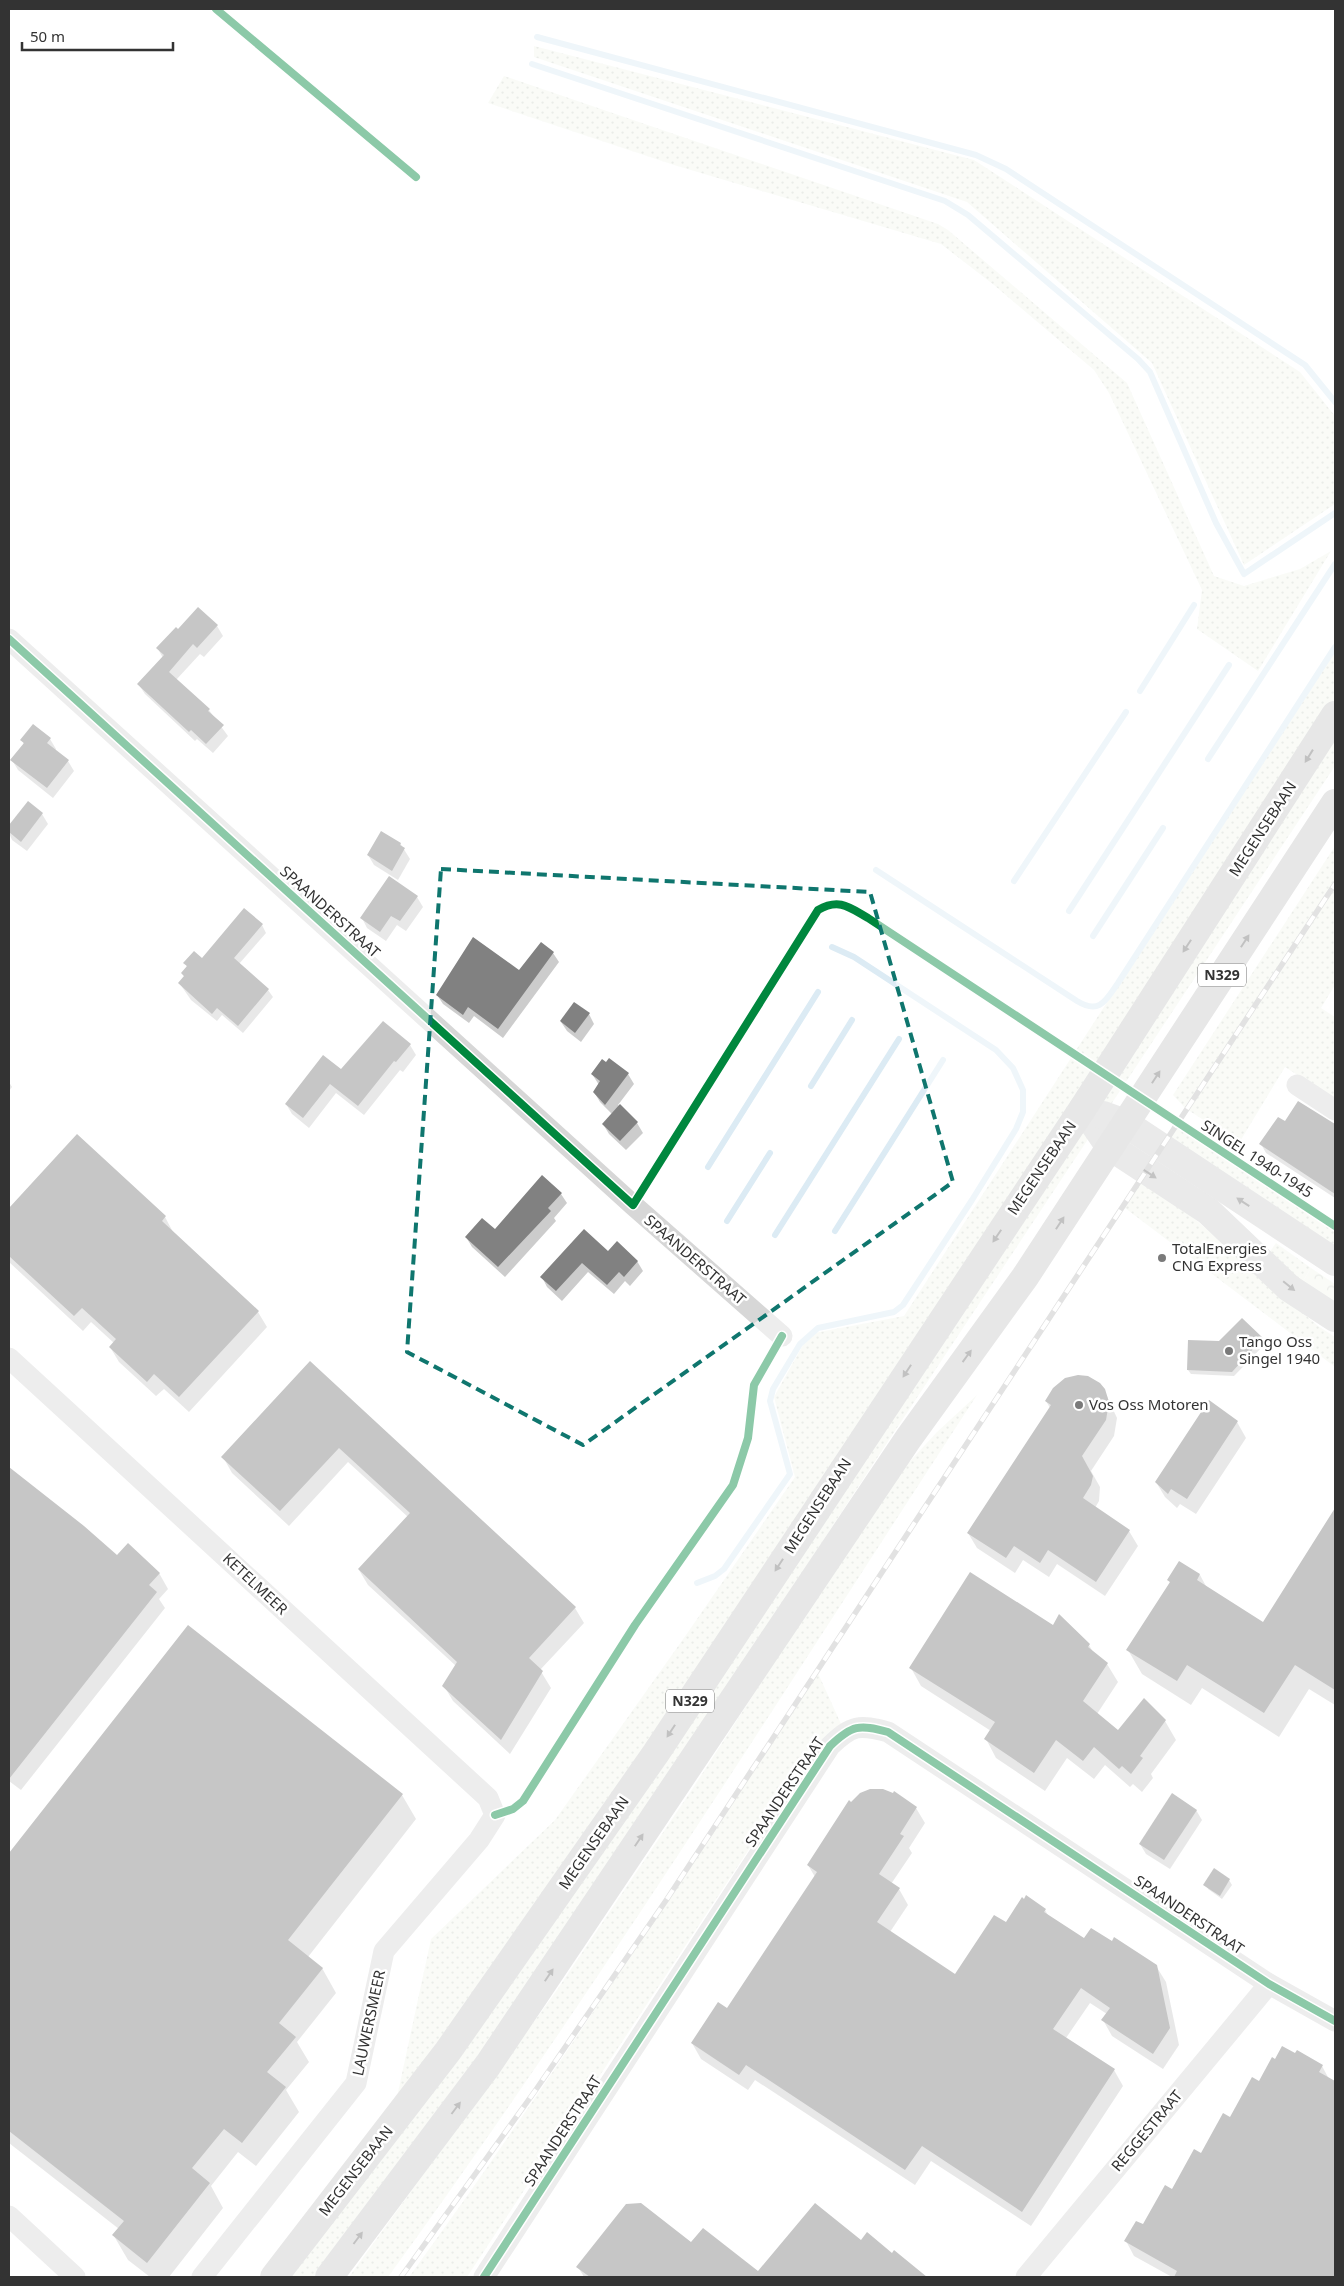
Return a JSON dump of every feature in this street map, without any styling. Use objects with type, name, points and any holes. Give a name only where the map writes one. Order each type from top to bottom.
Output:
[{"type":"main road","name":"MEGENSEBAAN","points":[[274,2277],[448,2052],[656,1753],[1083,1108],[1335,715]]},
{"type":"main road","name":"N329","points":[[329,2277],[488,2065],[903,1447],[1025,1277],[1335,803]]},
{"type":"main road","points":[[1083,1108],[1125,1123],[1335,1262]]},
{"type":"main road","points":[[1083,1108],[1109,1146],[1208,1211],[1289,1288],[1335,1318]]},
{"type":"street","name":"SPAANDERSTRAAT","points":[[10,642],[633,1205],[782,1336]]},
{"type":"street","points":[[1297,1085],[1335,1110]]},
{"type":"street","name":"KETELMEER","points":[[9,1358],[488,1798],[495,1815]]},
{"type":"street","name":"SPAANDERSTRAAT","points":[[484,2277],[830,1746],[846,1731],[866,1726],[888,1732],[1268,1984],[1335,2020]]},
{"type":"street","name":"LAUWERSMEER","points":[[202,2277],[356,2083],[384,1951],[479,1840],[495,1815]]},
{"type":"street","name":"REGGESTRAAT","points":[[1026,2277],[1268,1984]]},
{"type":"street","points":[[9,2216],[75,2277]]},
{"type":"highlighted area","points":[[441,869],[870,892],[953,1182],[583,1445],[407,1352]]},
{"type":"green space","points":[[534,46],[974,160],[1300,372],[1335,416],[1335,504],[1244,565],[1152,363],[967,202],[534,57]]},
{"type":"green space","points":[[504,76],[938,224],[948,230],[1127,383],[1214,576],[1244,586],[1300,569],[1331,551],[1258,671],[1197,629],[1202,590],[1109,393],[1094,370],[994,285],[941,244],[674,165],[488,103]]},
{"type":"green space","points":[[1335,650],[1335,766],[883,1449],[551,1956],[319,2277],[280,2277],[389,2134],[431,1939],[555,1820],[795,1477],[774,1397],[809,1334],[904,1316]]},
{"type":"green space","points":[[1335,846],[1335,985],[1321,1008],[1335,1017],[1335,1099],[1285,1067],[1239,1143],[1185,1108],[1173,1095]]},
{"type":"green space","points":[[1175,1123],[1335,1228],[1335,1255],[1163,1141]]},
{"type":"green space","points":[[1138,1179],[1189,1214],[1318,1326],[1335,1337],[1335,1367],[1121,1205]]},
{"type":"green space","points":[[1276,1243],[1311,1268],[1300,1286],[1269,1253]]},
{"type":"green space","points":[[1311,1268],[1335,1284],[1335,1316],[1300,1286]]},
{"type":"green space","points":[[977,1395],[688,1840],[541,2060],[465,2169],[388,2277],[349,2277],[557,1990],[693,1788],[865,1522],[900,1472],[937,1432]]},
{"type":"green space","points":[[817,1671],[842,1726],[827,1738],[800,1772],[467,2277],[409,2277],[566,2052]]},
{"type":"building","points":[[198,607],[218,625],[197,648],[193,644],[169,672],[210,709],[208,711],[224,725],[206,744],[191,730],[189,732],[137,684],[164,655],[156,648],[176,627],[178,629]]},
{"type":"building","points":[[33,724],[51,738],[47,743],[69,760],[47,788],[10,760],[24,743],[20,740]]},
{"type":"building","points":[[28,801],[43,813],[21,842],[9,832],[9,825]]},
{"type":"building","points":[[381,831],[401,843],[400,845],[405,848],[392,871],[367,855]]},
{"type":"building","points":[[389,876],[418,896],[400,921],[391,916],[380,932],[360,918]]},
{"type":"building","points":[[244,908],[263,924],[234,958],[269,989],[238,1026],[217,1008],[212,1014],[178,983],[184,976],[181,973],[187,966],[183,963],[194,951],[202,958]]},
{"type":"building","points":[[473,937],[519,970],[541,942],[554,952],[498,1029],[468,1007],[463,1015],[436,995]]},
{"type":"building","points":[[574,1002],[590,1013],[575,1033],[560,1021]]},
{"type":"building","points":[[383,1021],[411,1044],[396,1062],[394,1061],[358,1106],[330,1084],[303,1118],[285,1104],[323,1055],[341,1069]]},
{"type":"building","points":[[609,1058],[629,1073],[605,1105],[593,1092],[600,1081],[591,1074],[602,1059],[606,1062]]},
{"type":"building","points":[[1298,1101],[1335,1124],[1335,1194],[1259,1144],[1278,1117],[1285,1121]]},
{"type":"building","points":[[620,1104],[638,1122],[620,1141],[602,1124]]},
{"type":"building","points":[[77,1134],[166,1216],[162,1221],[259,1311],[179,1397],[154,1374],[147,1382],[109,1347],[116,1339],[82,1308],[74,1316],[9,1256],[9,1208]]},
{"type":"building","points":[[542,1175],[562,1193],[548,1208],[551,1211],[498,1267],[465,1237],[482,1218],[495,1229]]},
{"type":"building","points":[[584,1229],[608,1251],[617,1241],[638,1261],[624,1277],[619,1272],[607,1285],[582,1263],[556,1291],[540,1277]]},
{"type":"building","points":[[1242,1318],[1263,1338],[1232,1372],[1187,1370],[1188,1340],[1219,1341]]},
{"type":"building","points":[[310,1361],[576,1607],[529,1658],[543,1671],[501,1740],[442,1686],[457,1662],[358,1569],[410,1513],[339,1448],[280,1511],[221,1457]]},
{"type":"building","points":[[1078,1375],[1088,1376],[1100,1383],[1105,1389],[1109,1402],[1106,1420],[1082,1456],[1093,1476],[1091,1485],[1083,1498],[1130,1530],[1096,1582],[1048,1550],[1040,1563],[1014,1546],[1006,1558],[967,1533],[1051,1405],[1045,1401],[1053,1388],[1065,1378]]},
{"type":"building","points":[[1209,1400],[1238,1421],[1187,1499],[1171,1489],[1168,1494],[1155,1482]]},
{"type":"building","points":[[9,1467],[84,1526],[117,1555],[128,1543],[160,1573],[149,1585],[157,1592],[9,1779]]},
{"type":"building","points":[[1335,1508],[1335,1690],[1295,1665],[1264,1713],[1187,1665],[1177,1681],[1126,1650],[1170,1582],[1167,1580],[1179,1561],[1200,1574],[1197,1580],[1263,1622]]},
{"type":"building","points":[[970,1572],[1053,1625],[1059,1614],[1090,1644],[1088,1647],[1108,1663],[1083,1701],[1118,1730],[1144,1698],[1166,1720],[1140,1756],[1143,1758],[1131,1774],[1122,1766],[1119,1769],[1094,1747],[1083,1761],[1056,1740],[1034,1773],[984,1739],[995,1722],[909,1668]]},
{"type":"building","points":[[188,1625],[403,1794],[288,1940],[323,1968],[279,2023],[296,2037],[267,2072],[286,2087],[242,2143],[224,2129],[192,2168],[210,2183],[147,2263],[112,2235],[124,2221],[9,2131],[9,1853]]},
{"type":"building","points":[[870,1789],[883,1789],[893,1793],[894,1791],[917,1807],[900,1834],[904,1836],[879,1874],[900,1888],[877,1922],[955,1974],[994,1915],[1006,1922],[1022,1897],[1024,1899],[1026,1895],[1046,1909],[1044,1912],[1084,1938],[1091,1928],[1112,1941],[1114,1937],[1157,1965],[1170,2028],[1153,2054],[1101,2020],[1110,2008],[1081,1988],[1053,2029],[1115,2069],[1022,2212],[922,2146],[905,2170],[746,2065],[739,2075],[691,2043],[718,2002],[727,2008],[817,1872],[807,1865],[849,1800],[851,1802],[860,1793]]},
{"type":"building","points":[[1172,1793],[1197,1810],[1164,1860],[1139,1844]]},
{"type":"building","points":[[1214,1868],[1230,1879],[1220,1896],[1203,1885]]},
{"type":"building","points":[[1282,2046],[1295,2053],[1297,2050],[1323,2065],[1319,2072],[1335,2081],[1335,2277],[1174,2277],[1177,2271],[1124,2241],[1136,2221],[1143,2224],[1165,2185],[1172,2189],[1194,2149],[1201,2153],[1223,2113],[1230,2117],[1252,2077],[1259,2081],[1272,2057],[1275,2059]]},
{"type":"building","points":[[641,2203],[691,2242],[703,2228],[758,2271],[815,2203],[861,2240],[867,2232],[892,2253],[894,2250],[927,2277],[590,2277],[576,2267],[626,2204]]},
{"type":"waterway","points":[[537,37],[976,155],[1006,169],[1305,365],[1335,402]]},
{"type":"waterway","points":[[532,64],[945,201],[968,215],[1138,359],[1150,372],[1216,523],[1244,574],[1335,513]]},
{"type":"waterway","points":[[1208,759],[1335,564]]},
{"type":"waterway","points":[[1140,691],[1194,605]]},
{"type":"waterway","points":[[876,870],[1077,1001],[1091,1006],[1102,1004],[1118,983],[1335,647]]},
{"type":"waterway","points":[[1069,911],[1229,665]]},
{"type":"waterway","points":[[1014,881],[1126,712]]},
{"type":"waterway","points":[[1093,936],[1163,828]]},
{"type":"waterway","points":[[697,1583],[715,1576],[724,1569],[790,1474],[770,1401],[773,1389],[800,1344],[818,1328],[894,1312],[903,1305],[972,1200],[1016,1129],[1023,1112],[1023,1090],[1013,1068],[996,1050],[854,957],[832,947]]},
{"type":"waterway","points":[[708,1167],[818,992]]},
{"type":"waterway","points":[[811,1086],[852,1020]]},
{"type":"waterway","points":[[775,1235],[899,1039]]},
{"type":"waterway","points":[[835,1231],[943,1060]]},
{"type":"waterway","points":[[727,1221],[770,1153]]},
{"type":"railway","points":[[401,2277],[535,2091],[667,1899],[1335,884]]},
{"type":"cycle path","points":[[216,9],[416,177]]},
{"type":"cycle path","name":"SINGEL 1940-1945","points":[[9,639],[633,1205],[818,910],[825,906],[838,904],[849,907],[868,918],[1335,1226]]},
{"type":"cycle path","points":[[495,1815],[513,1809],[523,1801],[635,1625],[733,1485],[748,1438],[754,1385],[782,1336]]},
{"type":"cycle path","points":[[484,2277],[830,1746],[844,1734],[856,1728],[863,1727],[888,1732],[1269,1984],[1335,2021]]},
{"type":"place","name":"TotalEnergies CNG Express","points":[[1162,1258]]},
{"type":"place","name":"Tango Oss Singel 1940","points":[[1229,1351]]},
{"type":"place","name":"Vos Oss Motoren","points":[[1079,1405]]}]
